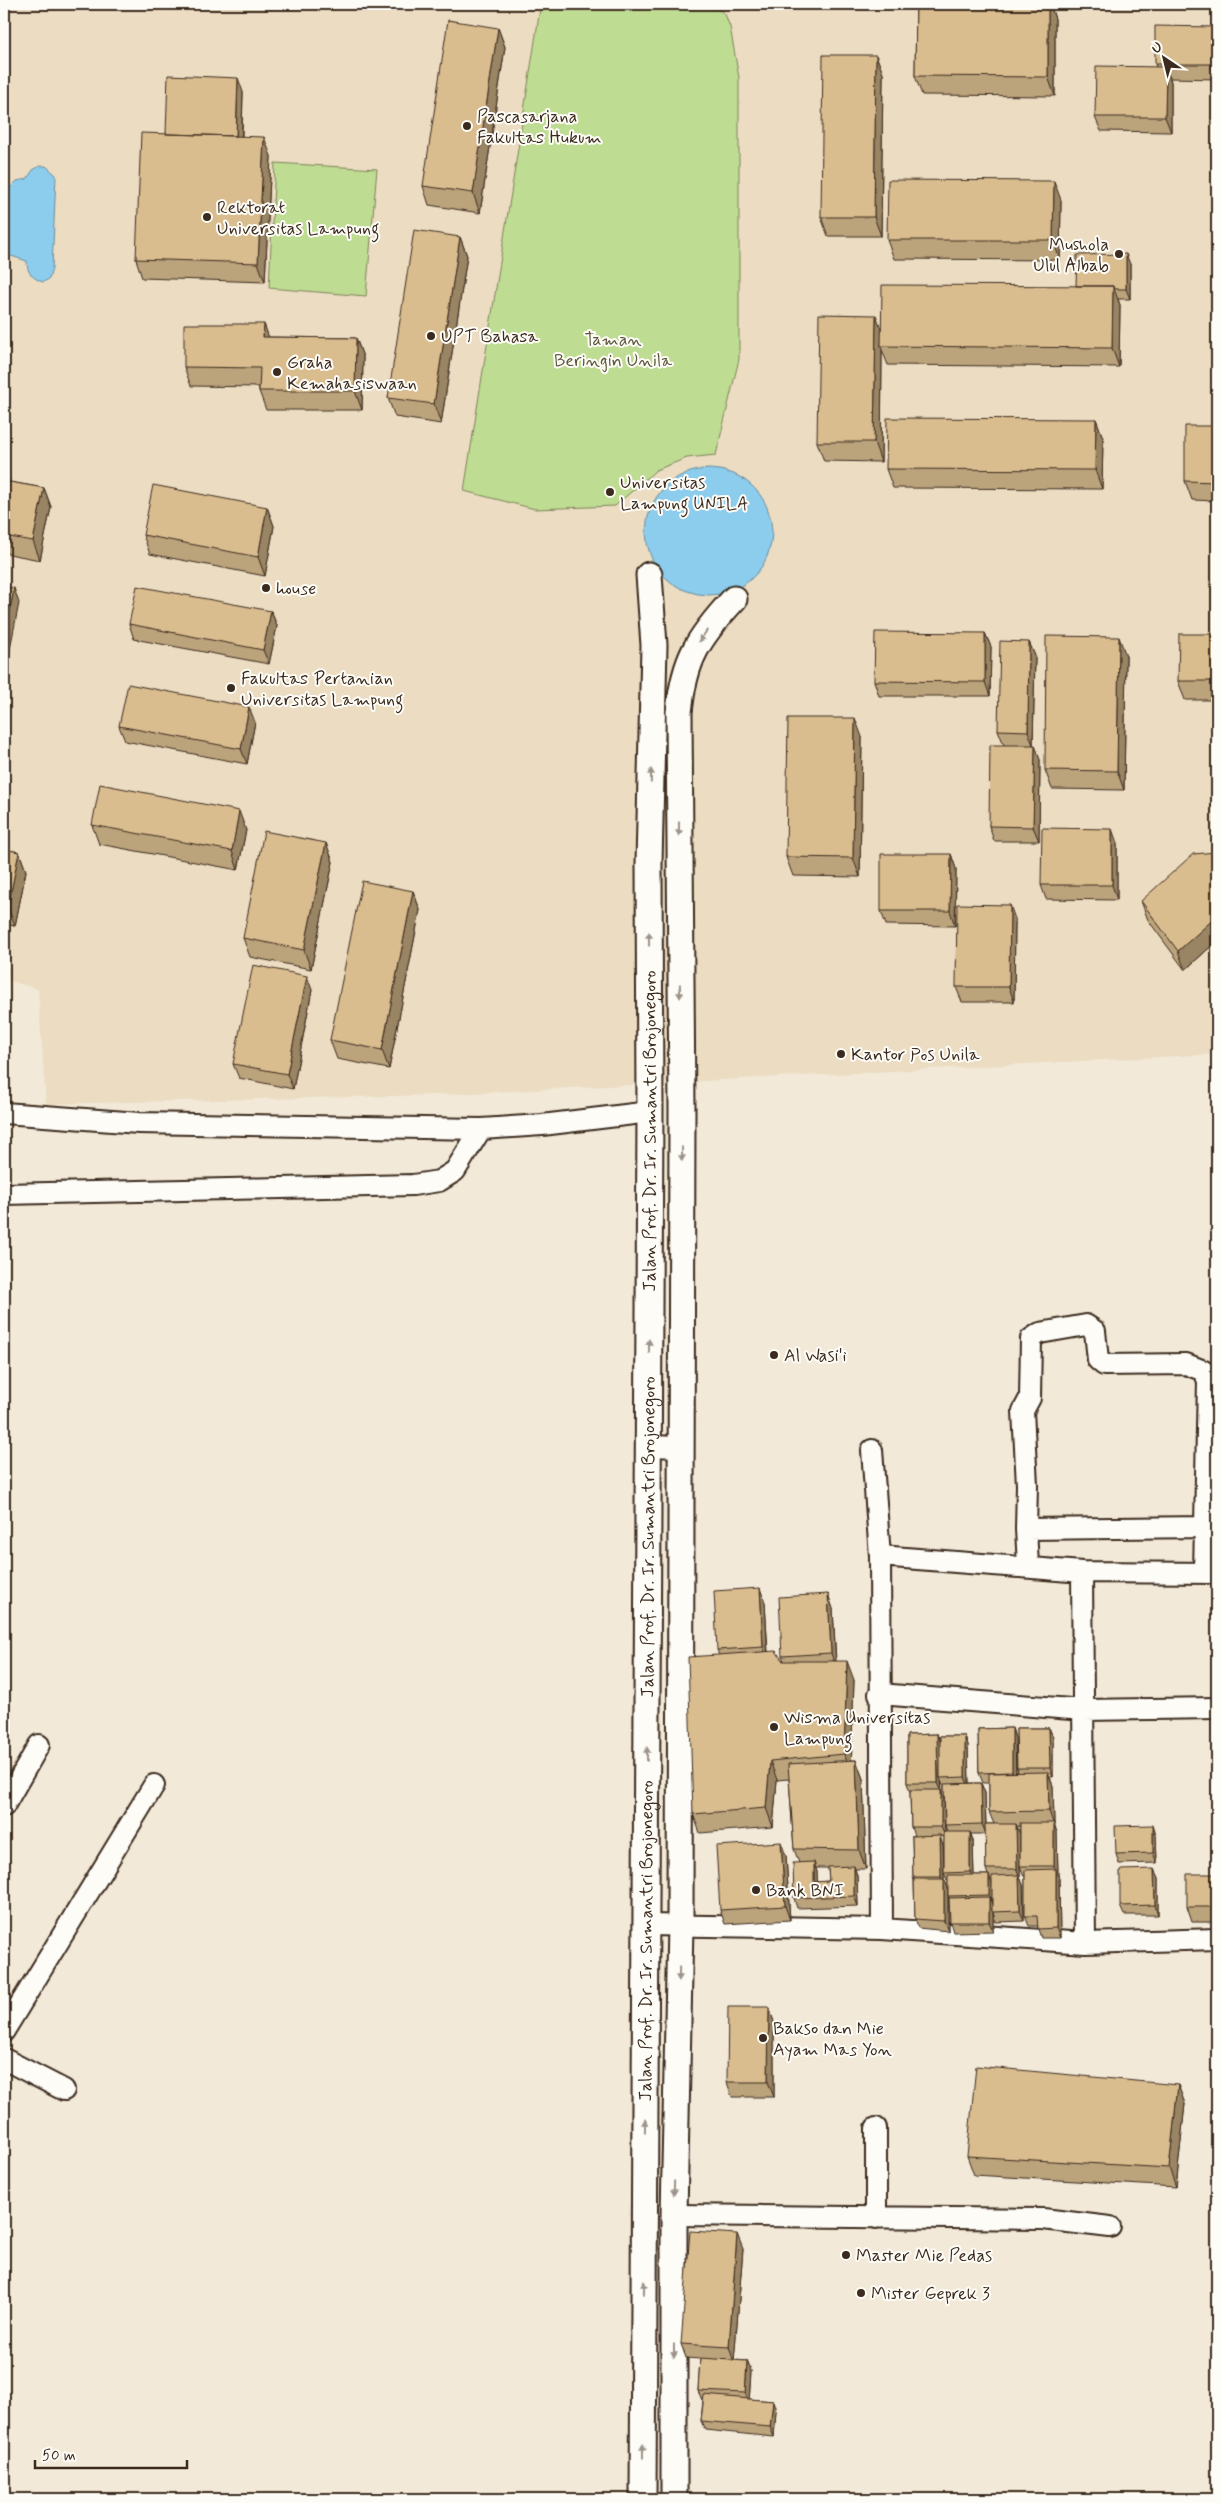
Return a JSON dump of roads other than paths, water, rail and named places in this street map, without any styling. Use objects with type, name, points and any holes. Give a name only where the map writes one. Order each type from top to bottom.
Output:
[{"type":"street","name":"Jalan Prof. Dr. Ir. Sumantri Brojonegoro","points":[[643,2499],[649,1446],[649,864],[654,645],[649,575]]},
{"type":"street","name":"Jalan Prof. Dr. Ir. Sumantri Brojonegoro","points":[[674,2499],[674,2215],[680,1925],[682,1110],[679,713],[681,690],[691,655],[714,621],[734,599]]},
{"type":"street","points":[[4,1113],[139,1123],[481,1129],[542,1126],[650,1112]]},
{"type":"street","points":[[4,1194],[413,1185],[439,1181],[455,1171],[481,1129]]},
{"type":"street","points":[[880,1556],[1028,1566],[1082,1572],[1210,1573],[1204,1527],[1212,1459],[1208,1381],[1204,1371],[1186,1364],[1104,1365],[1098,1360],[1095,1331],[1086,1324],[1040,1333],[1031,1339],[1030,1398],[1023,1411],[1027,1485],[1026,1529],[1028,1566]]},
{"type":"street","points":[[649,1446],[681,1447]]},
{"type":"street","points":[[872,1450],[880,1556],[879,1694],[882,1929]]},
{"type":"street","points":[[1026,1529],[1204,1527]]},
{"type":"street","points":[[1082,1572],[1085,1943]]},
{"type":"street","points":[[879,1694],[1084,1710],[1217,1708]]},
{"type":"street","points":[[4,1806],[38,1745]]},
{"type":"street","points":[[4,2031],[154,1785]]},
{"type":"street","points":[[646,1925],[882,1929],[1085,1943],[1217,1939]]},
{"type":"street","points":[[4,2060],[64,2090]]},
{"type":"street","points":[[876,2128],[876,2218]]},
{"type":"street","points":[[674,2215],[1043,2220],[1110,2227]]},
{"type":"water","points":[[40,166],[46,166],[56,175],[52,269],[49,279],[43,282],[31,274],[27,261],[11,256],[4,249],[4,194],[17,181],[27,179],[33,170]]},
{"type":"water","points":[[709,469],[733,473],[754,487],[768,508],[772,532],[768,556],[754,577],[733,591],[709,595],[685,591],[664,577],[650,556],[646,532],[650,508],[664,487],[685,473]]},
{"type":"place","name":"Pascasarjana Fakultas Hukum","points":[[467,126]]},
{"type":"place","name":"Rektorat Universitas Lampung","points":[[207,217]]},
{"type":"place","name":"Mushola Ulul Albab","points":[[1119,254]]},
{"type":"place","name":"UPT Bahasa","points":[[431,336]]},
{"type":"place","name":"Graha Kemahasiswaan","points":[[277,372]]},
{"type":"place","name":"Universitas Lampung UNILA","points":[[610,492]]},
{"type":"place","name":"house","points":[[266,588]]},
{"type":"place","name":"Fakultas Pertanian Universitas Lampung","points":[[231,688]]},
{"type":"place","name":"Kantor Pos Unila","points":[[841,1054]]},
{"type":"place","name":"Al Wasi'i","points":[[774,1355]]},
{"type":"place","name":"Wisma Universitas Lampung","points":[[774,1727]]},
{"type":"place","name":"Bank BNI","points":[[756,1890]]},
{"type":"place","name":"Bakso dan Mie Ayam Mas Yon","points":[[763,2038]]},
{"type":"place","name":"Master Mie Pedas","points":[[846,2255]]},
{"type":"place","name":"Mister Geprek 3","points":[[861,2293]]},
{"type":"park label","name":"Taman Beringin Unila","points":[[613,349]]}]
